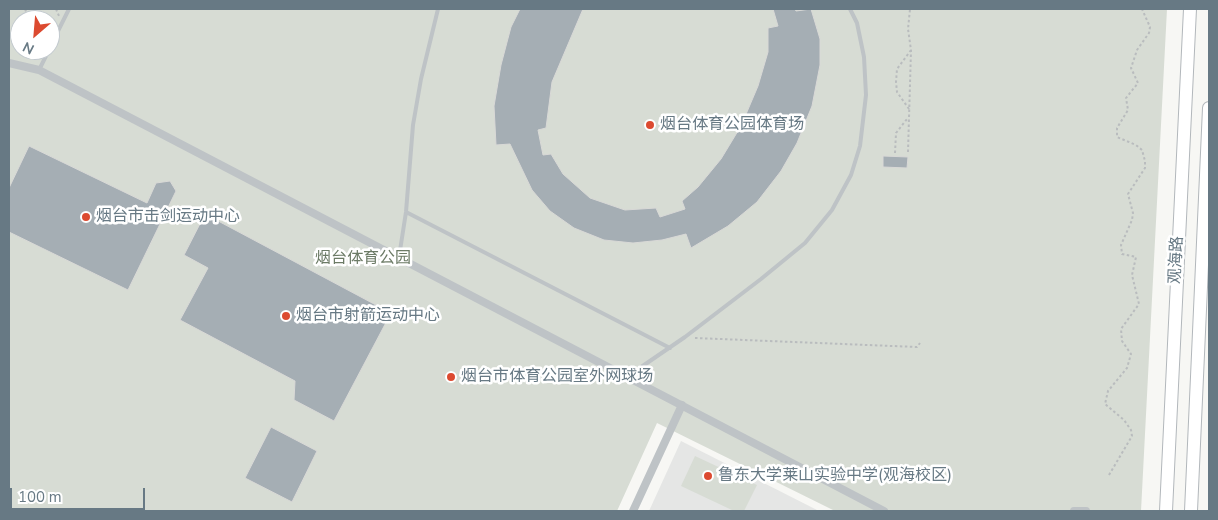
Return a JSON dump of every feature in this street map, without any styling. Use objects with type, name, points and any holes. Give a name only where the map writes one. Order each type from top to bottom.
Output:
[{"type":"main road","name":"观海路","points":[[1166,511],[1190,9]]},
{"type":"main road","name":"观海路","points":[[1191,511],[1209,108]]},
{"type":"street","points":[[9,63],[39,70],[399,256],[884,511]]},
{"type":"street","points":[[633,511],[682,405]]},
{"type":"street","points":[[1074,511],[1086,511]]},
{"type":"lane","points":[[60,27],[69,9]]},
{"type":"lane","points":[[399,256],[406,212],[419,88],[427,46],[438,9]]},
{"type":"lane","points":[[628,376],[685,337],[805,243],[832,210],[850,175],[860,146],[866,95],[864,58],[856,23],[850,9]]},
{"type":"lane","points":[[39,70],[44,60]]},
{"type":"lane","points":[[406,212],[670,348]]},
{"type":"path","points":[[895,153],[896,134],[907,119],[910,110],[911,50],[908,29],[910,9]]},
{"type":"path","points":[[1109,475],[1132,436],[1131,430],[1124,420],[1105,404],[1108,391],[1127,368],[1131,354],[1122,341],[1121,329],[1139,304],[1132,274],[1136,257],[1122,254],[1121,245],[1133,213],[1128,194],[1145,168],[1145,161],[1142,150],[1136,145],[1117,137],[1117,128],[1128,110],[1126,98],[1138,83],[1131,68],[1137,50],[1149,33],[1150,27],[1142,9]]},
{"type":"path","points":[[910,110],[898,92],[896,82],[897,69],[911,50]]},
{"type":"path","points":[[907,119],[908,152]]},
{"type":"path","points":[[685,337],[917,347],[920,343]]},
{"type":"shaded area","name":"鲁东大学莱山实验中学(观海校区)","points":[[681,441],[819,511],[649,511]]},
{"type":"green space","name":"烟台体育公园","points":[[9,9],[1167,9],[1141,511],[835,511],[657,423],[617,511],[9,511]]},
{"type":"green space","points":[[695,456],[757,485],[744,511],[734,511],[681,486]]},
{"type":"building","points":[[520,9],[583,9],[552,82],[546,128],[538,130],[543,155],[551,154],[563,174],[590,198],[625,210],[656,208],[660,217],[685,209],[682,201],[698,187],[721,159],[741,126],[758,86],[768,52],[768,28],[778,26],[773,9],[795,9],[796,11],[811,9],[820,39],[820,65],[812,106],[797,143],[781,171],[757,202],[728,226],[691,248],[686,234],[662,240],[633,243],[604,240],[574,228],[550,211],[532,190],[510,144],[496,145],[494,106],[501,65],[511,27]]},
{"type":"building","name":"烟台市击剑运动中心","points":[[29,146],[147,203],[156,183],[170,181],[176,191],[128,290],[9,232],[9,188]]},
{"type":"building","points":[[883,156],[908,157],[907,168],[883,167]]},
{"type":"building","name":"烟台市射箭运动中心","points":[[205,214],[391,313],[334,421],[294,400],[295,381],[180,320],[208,268],[184,255]]},
{"type":"building","points":[[271,427],[317,451],[292,502],[245,478]]},
{"type":"place","name":"烟台体育公园体育场","points":[[650,125]]},
{"type":"place","name":"烟台市击剑运动中心","points":[[86,217]]},
{"type":"place","name":"烟台市射箭运动中心","points":[[286,316]]},
{"type":"place","name":"烟台市体育公园室外网球场","points":[[451,377]]},
{"type":"place","name":"鲁东大学莱山实验中学(观海校区)","points":[[708,476]]}]
